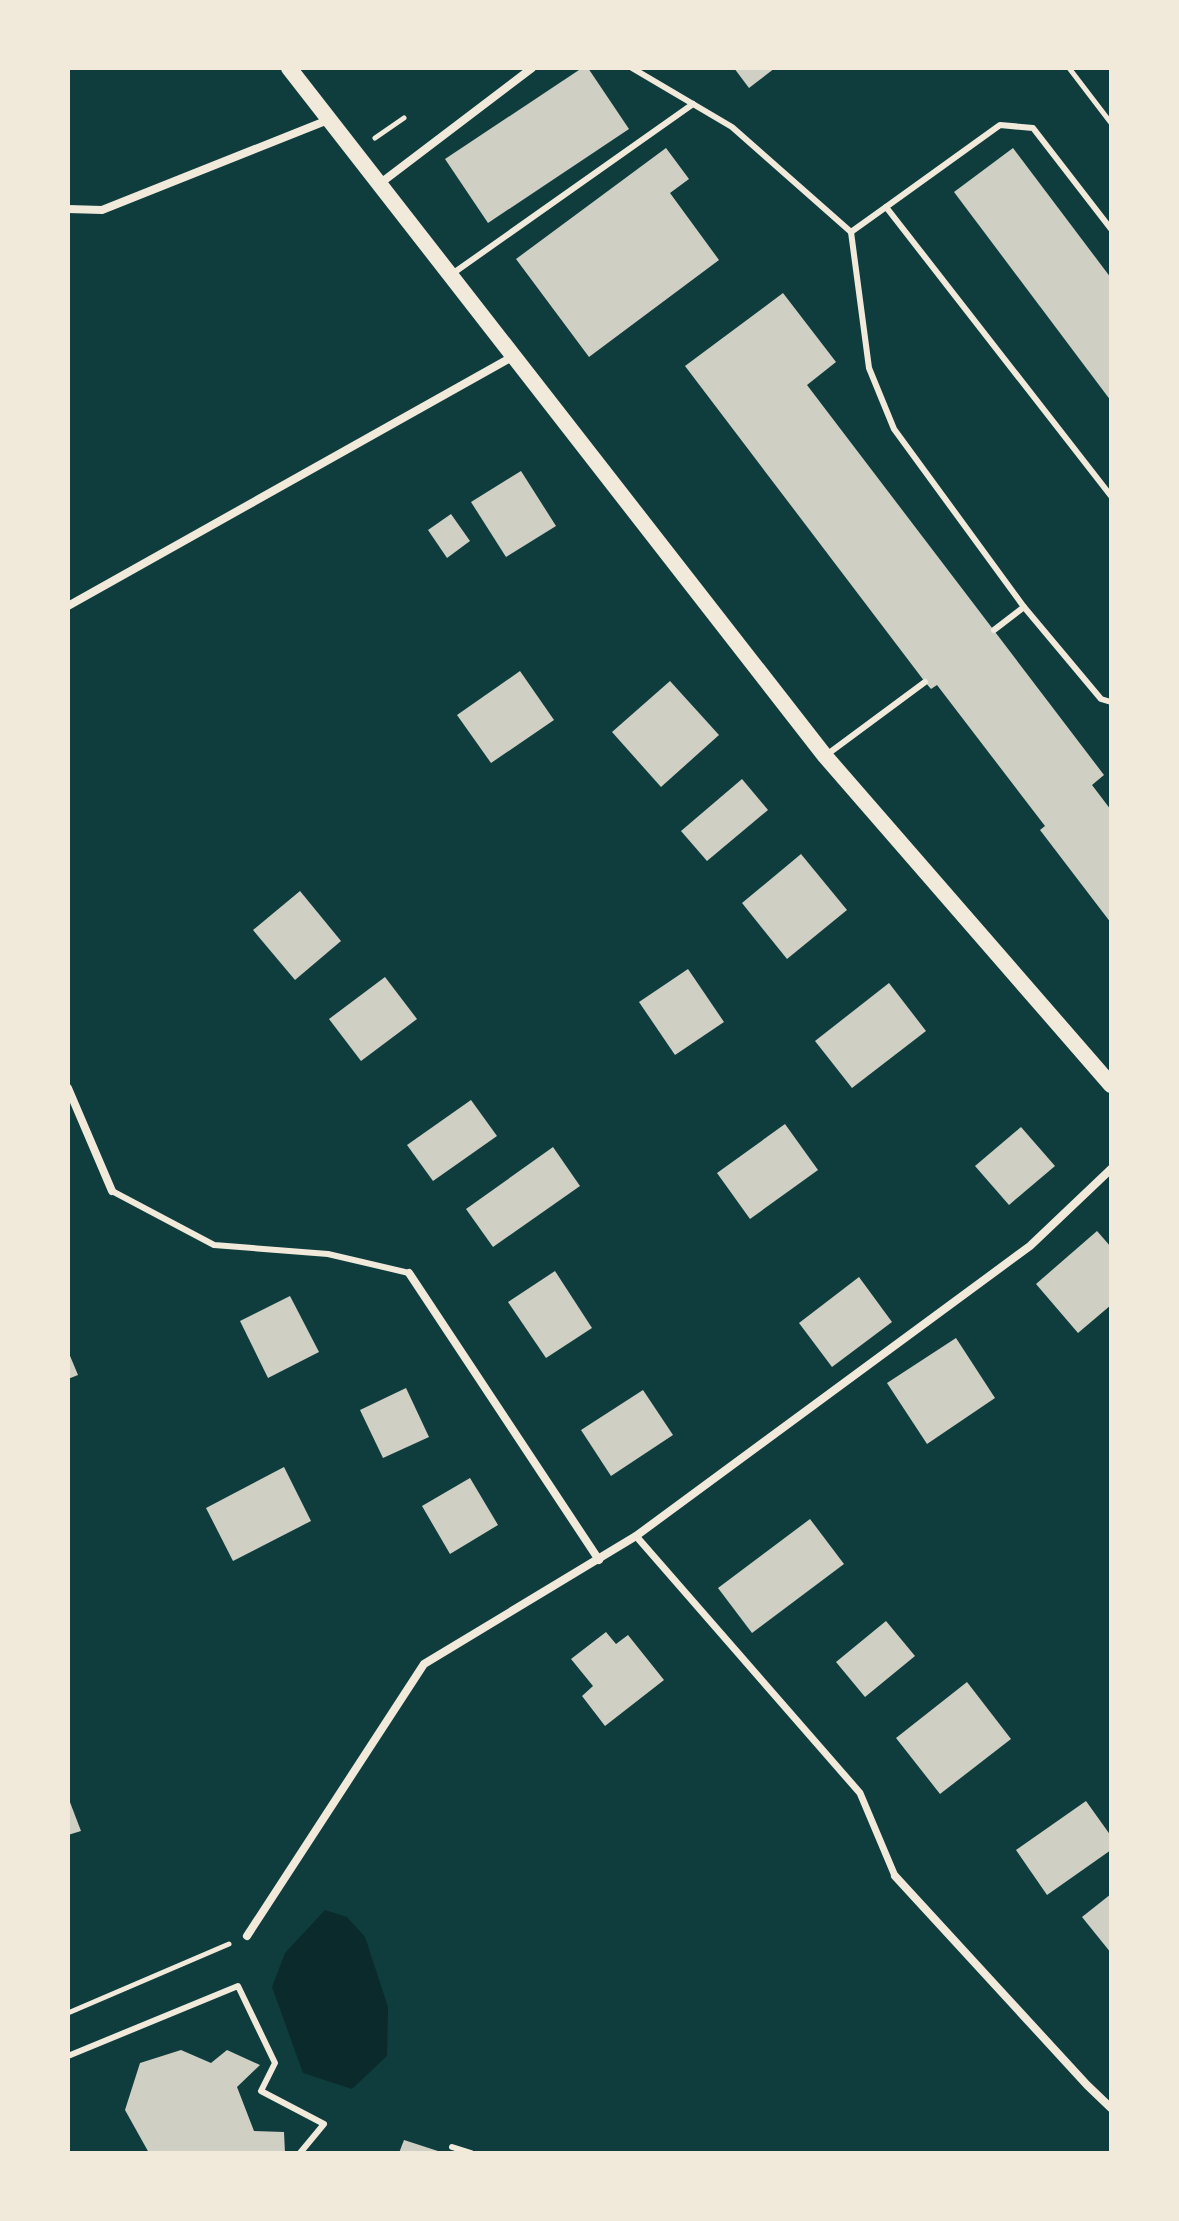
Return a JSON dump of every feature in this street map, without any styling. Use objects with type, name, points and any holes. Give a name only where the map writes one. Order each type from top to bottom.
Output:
[{"type":"main road","points":[[289,68],[825,756],[1111,1085]]},
{"type":"street","points":[[378,185],[532,68]]},
{"type":"street","points":[[68,209],[102,210],[328,120]]},
{"type":"street","points":[[68,606],[512,357]]},
{"type":"street","points":[[68,1088],[112,1191]]},
{"type":"street","points":[[247,1936],[424,1664],[636,1536],[1030,1246],[1111,1169]]},
{"type":"street","points":[[409,1273],[599,1560]]},
{"type":"street","points":[[636,1536],[860,1793],[895,1876],[1111,2108]]},
{"type":"lane","points":[[632,68],[732,127],[851,232],[869,368],[894,429],[1024,607],[1101,699],[1111,702]]},
{"type":"lane","points":[[449,276],[693,104]]},
{"type":"lane","points":[[851,232],[1000,125],[1033,128],[1111,229]]},
{"type":"lane","points":[[886,207],[1111,496]]},
{"type":"lane","points":[[994,630],[1024,607]]},
{"type":"lane","points":[[825,756],[925,682]]},
{"type":"lane","points":[[112,1191],[214,1245],[328,1254],[409,1273]]},
{"type":"lane","points":[[68,2056],[238,1986],[275,2063],[261,2091],[324,2124],[300,2153]]},
{"type":"lane","points":[[452,2147],[471,2153]]},
{"type":"path","points":[[1069,68],[1111,123]]},
{"type":"path","points":[[373,139],[404,118]]},
{"type":"path","points":[[68,2013],[247,1936]]},
{"type":"water","points":[[325,1910],[347,1917],[365,1937],[388,2007],[387,2056],[352,2089],[303,2073],[272,1987],[285,1953]]},
{"type":"building","points":[[582,68],[588,68],[629,129],[488,223],[445,159]]},
{"type":"building","points":[[734,68],[775,68],[749,88]]},
{"type":"building","points":[[666,148],[689,179],[670,193],[719,260],[589,357],[516,259]]},
{"type":"building","points":[[1013,148],[1111,278],[1111,401],[954,192]]},
{"type":"building","points":[[783,293],[836,362],[807,385],[1104,775],[1092,785],[1111,810],[1111,923],[1040,830],[1045,826],[937,685],[931,689],[925,682],[685,366]]},
{"type":"building","points":[[521,471],[556,526],[506,557],[471,502]]},
{"type":"building","points":[[451,514],[470,541],[447,558],[428,530]]},
{"type":"building","points":[[520,671],[554,720],[491,763],[457,715]]},
{"type":"building","points":[[670,681],[719,735],[661,787],[612,732]]},
{"type":"building","points":[[742,779],[768,810],[707,861],[681,831]]},
{"type":"building","points":[[801,854],[847,910],[787,959],[742,903]]},
{"type":"building","points":[[300,891],[341,941],[295,980],[253,930]]},
{"type":"building","points":[[688,969],[724,1022],[675,1055],[639,1002]]},
{"type":"building","points":[[385,977],[417,1019],[361,1061],[329,1019]]},
{"type":"building","points":[[889,983],[926,1031],[852,1088],[815,1041]]},
{"type":"building","points":[[471,1100],[497,1136],[433,1181],[407,1145]]},
{"type":"building","points":[[785,1124],[818,1170],[750,1219],[717,1173]]},
{"type":"building","points":[[1021,1127],[1055,1166],[1009,1205],[975,1166]]},
{"type":"building","points":[[553,1147],[580,1186],[493,1247],[466,1209]]},
{"type":"building","points":[[1097,1231],[1111,1247],[1111,1305],[1078,1333],[1036,1284]]},
{"type":"building","points":[[555,1271],[592,1328],[546,1358],[508,1302]]},
{"type":"building","points":[[859,1277],[892,1322],[832,1367],[799,1323]]},
{"type":"building","points":[[290,1296],[319,1352],[268,1378],[240,1321]]},
{"type":"building","points":[[956,1338],[995,1398],[927,1444],[887,1383]]},
{"type":"building","points":[[68,1351],[78,1375],[68,1379]]},
{"type":"building","points":[[406,1388],[429,1437],[383,1458],[360,1410]]},
{"type":"building","points":[[643,1390],[673,1435],[611,1476],[581,1430]]},
{"type":"building","points":[[284,1467],[311,1521],[233,1561],[206,1508]]},
{"type":"building","points":[[470,1478],[498,1525],[450,1554],[422,1506]]},
{"type":"building","points":[[810,1519],[844,1564],[752,1633],[718,1588]]},
{"type":"building","points":[[886,1621],[915,1656],[865,1697],[836,1662]]},
{"type":"building","points":[[606,1632],[616,1644],[628,1635],[664,1680],[605,1726],[582,1696],[593,1686],[571,1659]]},
{"type":"building","points":[[967,1682],[1011,1739],[940,1794],[896,1738]]},
{"type":"building","points":[[68,1797],[81,1831],[68,1835]]},
{"type":"building","points":[[1086,1801],[1111,1836],[1111,1850],[1047,1895],[1016,1850]]},
{"type":"building","points":[[1111,1894],[1111,1953],[1082,1917]]},
{"type":"building","points":[[181,2050],[211,2063],[227,2050],[260,2065],[237,2087],[254,2131],[284,2132],[285,2153],[149,2153],[125,2110],[140,2063]]},
{"type":"building","points":[[404,2140],[441,2152],[441,2153],[399,2153]]}]
